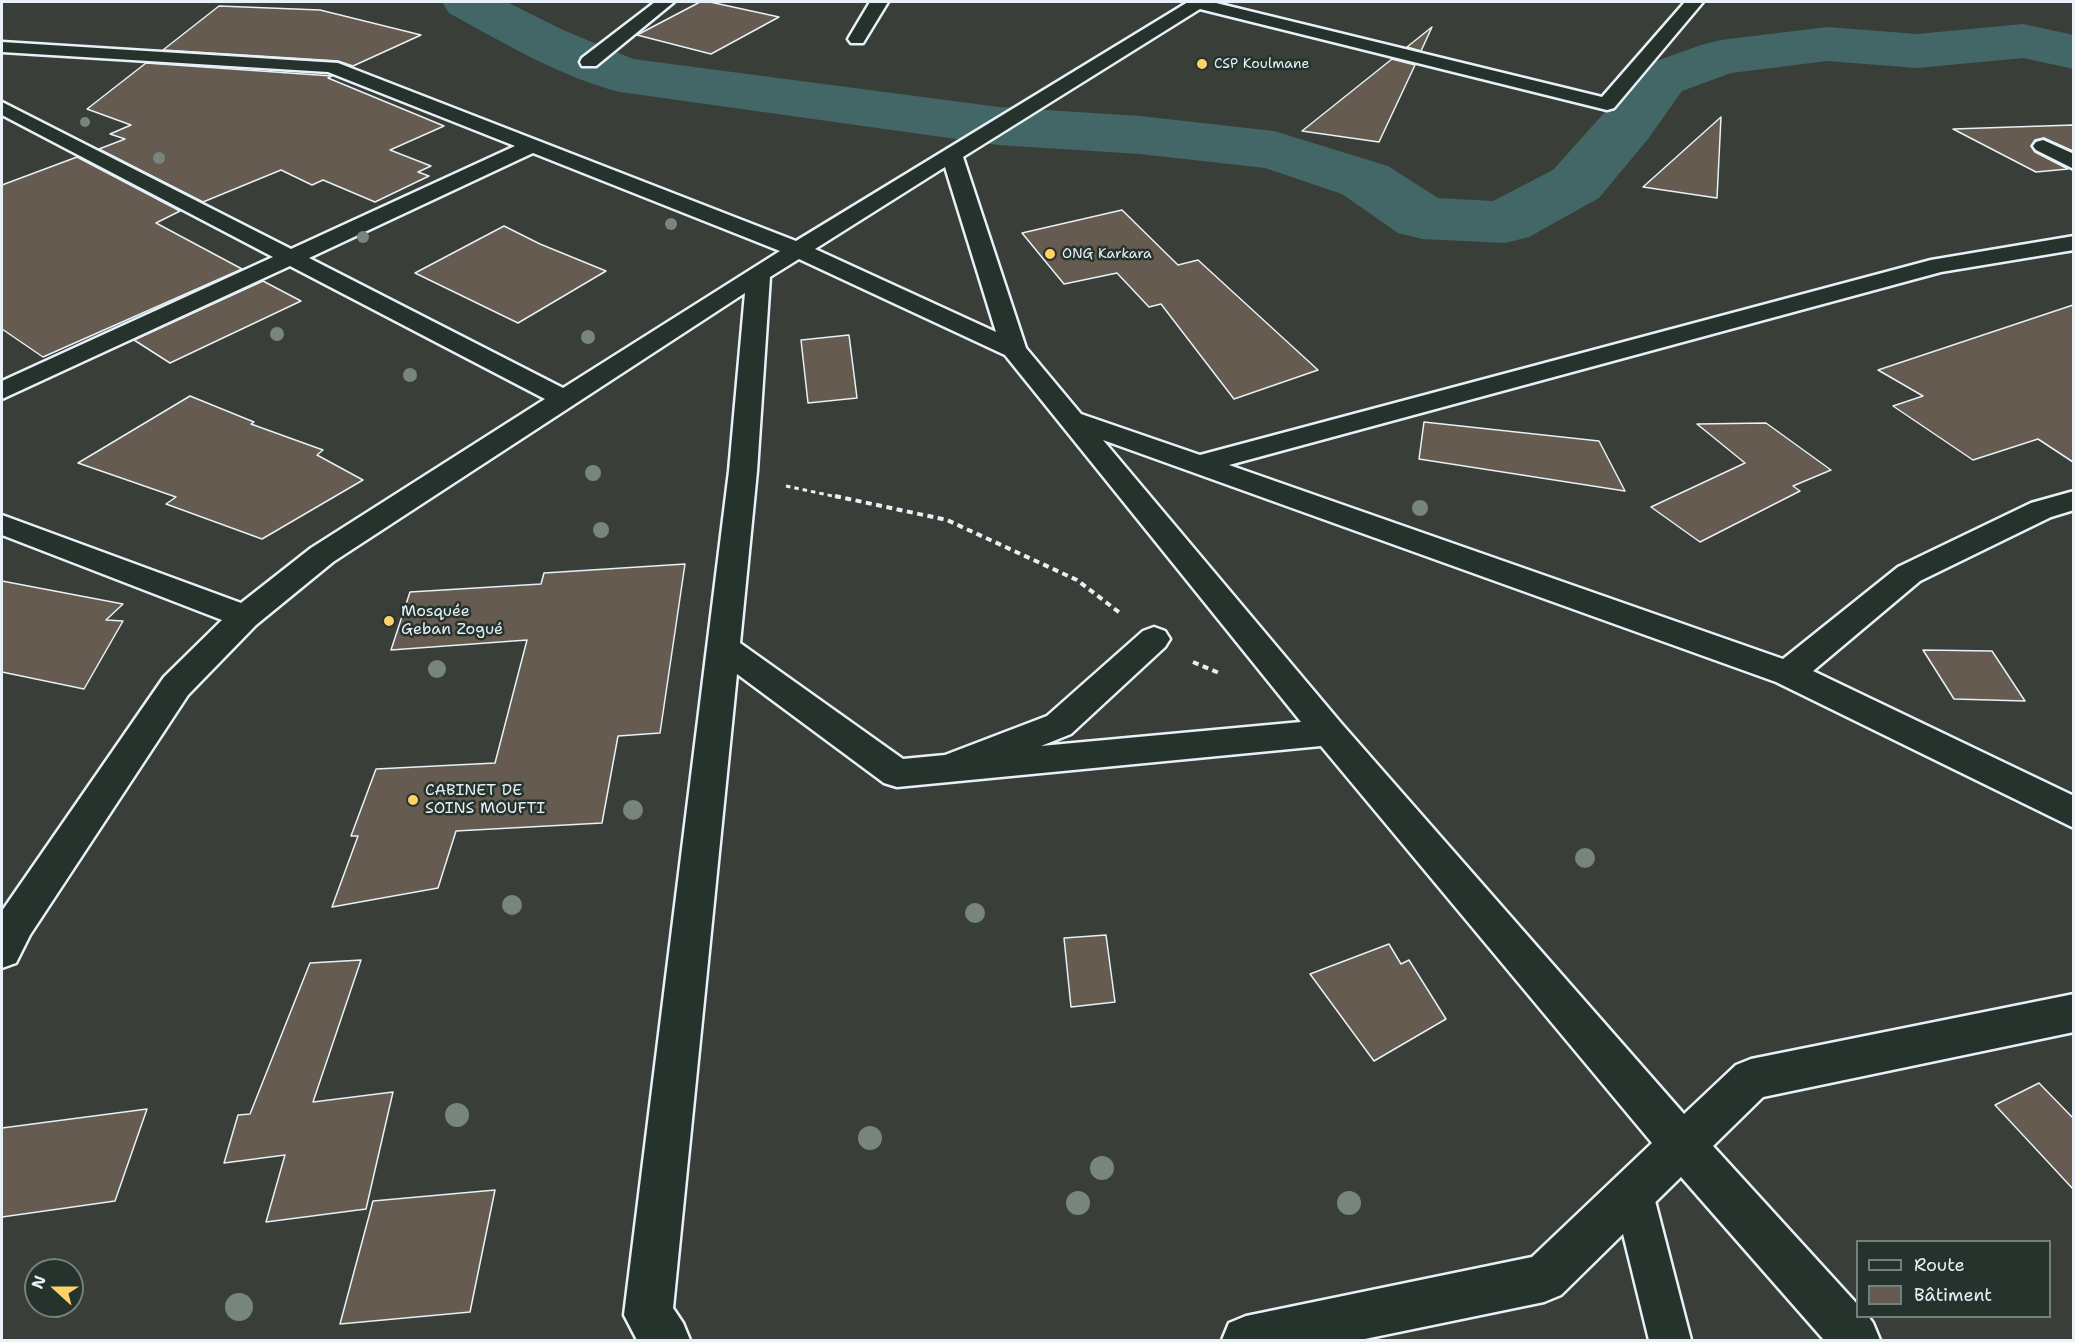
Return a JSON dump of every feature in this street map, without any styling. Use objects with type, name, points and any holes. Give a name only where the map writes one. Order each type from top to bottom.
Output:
[{"type":"street","points":[[590,62],[665,2]]},
{"type":"street","points":[[857,39],[879,2]]},
{"type":"street","points":[[6,933],[177,686],[244,617],[322,555],[758,274],[1198,2],[1607,104],[1673,22],[1694,2]]},
{"type":"street","points":[[2,47],[332,67],[799,250],[1014,350]]},
{"type":"street","points":[[2,108],[564,399]]},
{"type":"street","points":[[2,391],[532,146]]},
{"type":"street","points":[[2043,146],[2073,163]]},
{"type":"street","points":[[952,155],[1014,350],[1329,732],[1682,1145],[1856,1341]]},
{"type":"street","points":[[1201,464],[1939,265],[2073,243]]},
{"type":"street","points":[[666,1341],[648,1315],[743,471],[758,274]]},
{"type":"street","points":[[1070,419],[1788,673],[2073,813]]},
{"type":"street","points":[[1788,673],[1909,574],[2041,510],[2073,500]]},
{"type":"street","points":[[2,524],[244,617]]},
{"type":"street","points":[[948,769],[1059,725],[1154,639]]},
{"type":"street","points":[[723,647],[897,774],[1329,732]]},
{"type":"street","points":[[1246,1341],[1544,1278],[1751,1079],[2073,1013]]},
{"type":"lane","points":[[1633,1193],[1670,1341]]},
{"type":"path","points":[[743,471],[797,489],[947,520],[1077,580],[1176,656],[1221,673]]},
{"type":"building","points":[[700,2],[710,2],[779,17],[711,54],[637,35]]},
{"type":"building","points":[[219,6],[320,10],[421,35],[353,66],[338,61],[163,50]]},
{"type":"building","points":[[1432,27],[1421,51],[1407,47]]},
{"type":"building","points":[[1392,59],[1415,65],[1379,142],[1302,131]]},
{"type":"building","points":[[146,63],[332,76],[328,78],[444,126],[390,150],[431,166],[418,172],[429,176],[375,202],[323,180],[312,185],[281,170],[203,202],[99,149],[125,139],[110,134],[131,125],[87,109]]},
{"type":"building","points":[[1721,117],[1717,198],[1643,187]]},
{"type":"building","points":[[2073,125],[2073,151],[2044,138],[2035,140],[2031,146],[2035,152],[2068,169],[2036,172],[1953,129]]},
{"type":"building","points":[[77,157],[180,211],[156,223],[242,269],[43,357],[2,329],[2,185]]},
{"type":"building","points":[[1122,210],[1178,265],[1198,260],[1318,370],[1234,399],[1161,304],[1149,307],[1117,273],[1064,284],[1022,233]]},
{"type":"building","points":[[504,226],[540,244],[606,271],[518,323],[415,273]]},
{"type":"building","points":[[263,281],[301,301],[170,363],[134,340]]},
{"type":"building","points":[[2073,305],[2073,462],[2038,439],[1973,460],[1893,406],[1923,396],[1878,370]]},
{"type":"building","points":[[849,335],[857,398],[808,403],[801,340]]},
{"type":"building","points":[[190,396],[254,422],[251,424],[323,450],[317,455],[363,480],[262,539],[166,504],[176,497],[78,463]]},
{"type":"building","points":[[1424,422],[1599,441],[1625,491],[1419,459]]},
{"type":"building","points":[[1766,423],[1831,470],[1793,486],[1800,491],[1700,542],[1651,507],[1745,463],[1697,424]]},
{"type":"building","points":[[685,564],[660,733],[618,736],[602,823],[456,831],[438,888],[332,907],[358,836],[351,836],[376,769],[495,763],[527,640],[391,650],[410,592],[541,584],[544,573]]},
{"type":"building","points":[[2,581],[123,604],[106,620],[123,621],[84,689],[2,672]]},
{"type":"building","points":[[1923,650],[1992,651],[2025,701],[1954,699]]},
{"type":"building","points":[[1106,935],[1115,1002],[1071,1007],[1064,938]]},
{"type":"building","points":[[1389,944],[1401,964],[1409,960],[1446,1019],[1374,1061],[1310,974]]},
{"type":"building","points":[[361,960],[313,1102],[393,1092],[366,1209],[266,1222],[285,1155],[224,1163],[238,1115],[250,1114],[310,963]]},
{"type":"building","points":[[2039,1083],[2073,1118],[2073,1189],[1995,1105]]},
{"type":"building","points":[[147,1109],[115,1201],[2,1217],[2,1128]]},
{"type":"building","points":[[495,1190],[470,1312],[340,1324],[373,1201]]},
{"type":"waterway","points":[[468,2],[543,42],[620,75],[821,104],[999,126],[1140,135],[1274,150],[1365,180],[1422,218],[1505,222],[1576,184],[1626,126],[1661,79],[1721,57],[1827,44],[1917,51],[2023,41],[2074,52]]},
{"type":"place","name":"CSP Koulmane","points":[[1202,64]]},
{"type":"place","name":"ONG Karkara","points":[[1050,254]]},
{"type":"place","name":"Mosquée Geban Zogué","points":[[389,621]]},
{"type":"place","name":"CABINET DE SOINS MOUFTI","points":[[413,800]]}]
